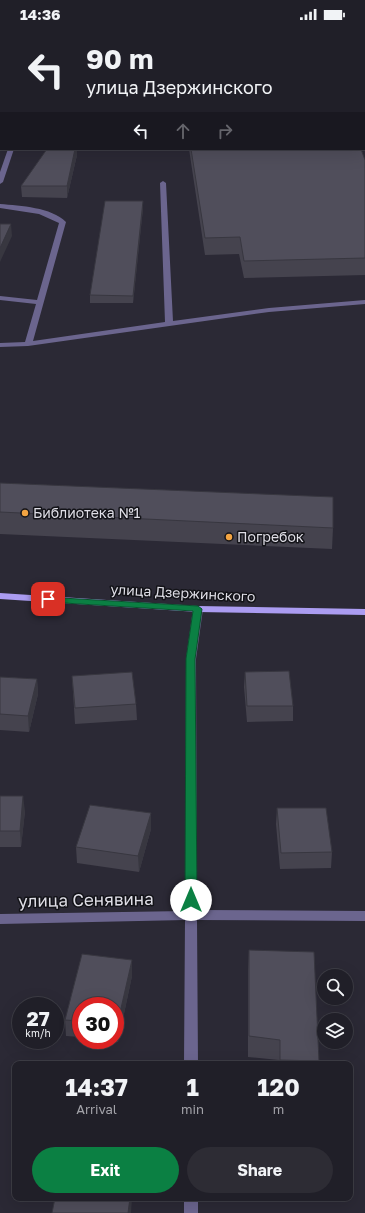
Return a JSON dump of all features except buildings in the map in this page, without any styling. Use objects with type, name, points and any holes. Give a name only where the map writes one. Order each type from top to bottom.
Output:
[{"type":"main road","name":"улица Дзержинского","points":[[0,596],[198,609],[365,612]]},
{"type":"street","points":[[0,182],[11,150]]},
{"type":"street","points":[[163,183],[169,324]]},
{"type":"street","points":[[0,206],[43,213],[54,216],[63,222],[28,344]]},
{"type":"street","points":[[0,298],[40,303]]},
{"type":"street","points":[[0,346],[28,344],[269,310],[365,302]]},
{"type":"street","points":[[191,1061],[191,659],[198,609]]},
{"type":"street","name":"улица Сенявина","points":[[0,919],[191,915],[365,916]]},
{"type":"street","points":[[191,1201],[191,1213]]},
{"type":"place","name":"Библиотека №1","points":[[25,513]]},
{"type":"place","name":"Погребок","points":[[229,537]]},
{"type":"route","points":[[48,599],[198,609],[191,659],[191,900]]}]
